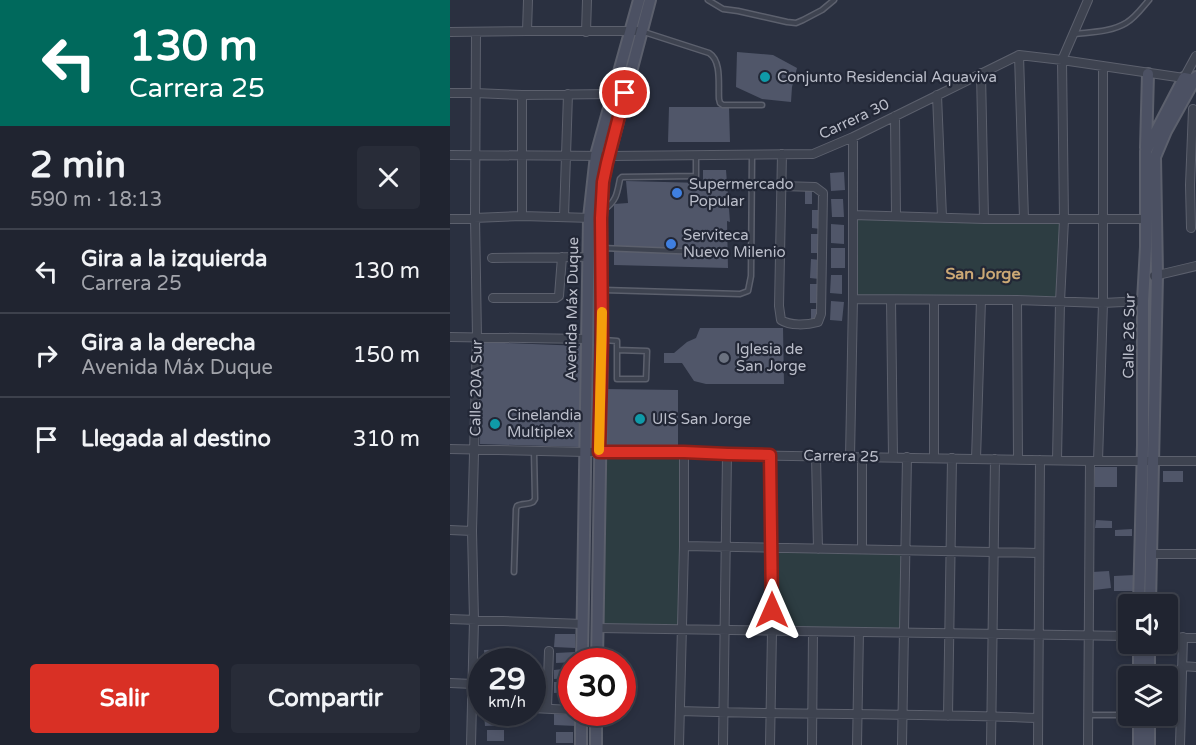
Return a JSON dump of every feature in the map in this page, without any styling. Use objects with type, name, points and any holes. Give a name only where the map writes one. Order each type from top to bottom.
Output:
[{"type":"main road","name":"Avenida Máx Duque","points":[[597,648],[603,182],[636,32],[639,0]]},
{"type":"main road","name":"Avenida Máx Duque","points":[[582,648],[589,219],[596,155],[613,94],[650,0]]},
{"type":"main road","points":[[1146,151],[1148,74]]},
{"type":"main road","name":"Calle 26 Sur","points":[[1150,594],[1143,301],[1146,247],[1146,151],[1191,78]]},
{"type":"main road","name":"Calle 26 Sur","points":[[1140,594],[1157,276],[1155,157],[1191,78]]},
{"type":"main road","points":[[581,726],[581,745]]},
{"type":"main road","points":[[596,726],[596,745]]},
{"type":"main road","points":[[1139,726],[1139,745]]},
{"type":"main road","points":[[1149,726],[1149,745]]},
{"type":"street","points":[[526,31],[528,0]]},
{"type":"street","points":[[586,32],[587,0]]},
{"type":"street","points":[[1057,460],[1064,220],[1062,60],[1088,0]]},
{"type":"street","points":[[450,32],[636,32]]},
{"type":"street","name":"Calle 20A Sur","points":[[474,648],[472,531],[477,337],[476,32]]},
{"type":"street","points":[[1024,219],[1019,55],[1191,78],[1196,56]]},
{"type":"street","name":"Carrera 30","points":[[450,155],[813,154],[853,137],[1019,55]]},
{"type":"street","points":[[1088,745],[1094,461],[1102,303],[1103,66]]},
{"type":"street","points":[[981,73],[984,219]]},
{"type":"street","points":[[450,93],[613,94]]},
{"type":"street","points":[[564,217],[568,94]]},
{"type":"street","points":[[522,95],[522,216]]},
{"type":"street","points":[[937,95],[942,217]]},
{"type":"street","points":[[1191,228],[1193,109]]},
{"type":"street","points":[[895,116],[896,215]]},
{"type":"street","points":[[850,456],[854,299],[853,137]]},
{"type":"street","points":[[782,154],[779,306],[781,320],[789,323],[818,322],[821,314],[823,193],[815,187],[782,186]]},
{"type":"street","points":[[450,219],[522,216],[589,219],[601,215]]},
{"type":"street","points":[[853,215],[984,219],[1146,219]]},
{"type":"street","points":[[493,298],[556,298],[559,296],[562,257]]},
{"type":"street","points":[[492,258],[588,257]]},
{"type":"street","points":[[1145,279],[1196,266]]},
{"type":"street","points":[[854,299],[1102,303],[1143,301]]},
{"type":"street","points":[[891,300],[892,457]]},
{"type":"street","points":[[934,300],[934,458]]},
{"type":"street","points":[[976,459],[981,300]]},
{"type":"street","points":[[1017,300],[1018,459]]},
{"type":"street","points":[[450,337],[588,339]]},
{"type":"street","name":"Carrera 25","points":[[450,449],[1196,461]]},
{"type":"street","points":[[679,745],[684,452]]},
{"type":"street","points":[[723,745],[728,454]]},
{"type":"street","points":[[770,455],[772,548],[770,745]]},
{"type":"street","points":[[816,456],[818,549]]},
{"type":"street","points":[[862,457],[862,549]]},
{"type":"street","points":[[902,745],[907,458]]},
{"type":"street","points":[[948,716],[952,458]]},
{"type":"street","points":[[991,745],[995,459]]},
{"type":"street","points":[[1038,745],[1040,460]]},
{"type":"street","points":[[450,530],[472,531]]},
{"type":"street","points":[[684,546],[1039,553]]},
{"type":"street","points":[[1151,554],[1196,554]]},
{"type":"street","points":[[450,619],[583,624]]},
{"type":"street","points":[[597,628],[1118,636]]},
{"type":"street","points":[[812,745],[813,632]]},
{"type":"street","points":[[857,745],[859,632]]},
{"type":"street","points":[[1178,637],[1196,638]]},
{"type":"street","points":[[1180,745],[1183,637]]},
{"type":"street","points":[[549,651],[547,708],[558,709]]},
{"type":"street","points":[[1182,666],[1196,667]]},
{"type":"street","points":[[450,683],[468,684]]},
{"type":"street","points":[[680,711],[1038,718]]},
{"type":"street","name":"Calle 20A Sur","points":[[471,745],[472,726]]},
{"type":"lane","points":[[708,0],[723,9],[796,23],[822,10],[834,0]]},
{"type":"lane","points":[[1074,34],[1111,29],[1125,24],[1149,0]]},
{"type":"lane","points":[[636,32],[709,53],[715,57],[719,99],[723,105],[762,105]]},
{"type":"lane","points":[[602,290],[740,294],[748,291],[751,276],[753,154]]},
{"type":"lane","points":[[601,215],[616,197],[622,177],[696,176],[696,155]]},
{"type":"lane","points":[[601,248],[701,252]]},
{"type":"lane","points":[[602,340],[617,341],[617,350],[617,379],[646,379],[647,351],[617,350]]},
{"type":"lane","points":[[514,572],[516,509],[520,504],[531,504],[535,499],[534,451]]},
{"type":"lane","points":[[1088,715],[1118,715]]},
{"type":"shaded area","points":[[858,217],[1060,221],[1057,300],[858,297]]},
{"type":"shaded area","points":[[601,454],[683,457],[679,627],[599,624]]},
{"type":"shaded area","points":[[775,550],[902,552],[901,631],[775,630]]},
{"type":"building","name":"Conjunto Residencial Aquaviva","points":[[737,52],[773,55],[797,68],[791,102],[762,99],[736,87]]},
{"type":"building","points":[[669,107],[729,107],[730,142],[668,142]]},
{"type":"building","points":[[703,170],[726,170],[730,222],[727,221],[728,268],[614,265],[614,204],[628,203],[626,181],[703,183]]},
{"type":"building","points":[[844,172],[845,190],[831,191],[830,173]]},
{"type":"building","points":[[805,191],[812,191],[812,204],[805,204]]},
{"type":"building","points":[[831,199],[843,199],[844,217],[832,217]]},
{"type":"building","points":[[812,210],[821,210],[821,229],[812,228]]},
{"type":"building","points":[[831,224],[844,225],[844,244],[831,243]]},
{"type":"building","points":[[811,234],[820,234],[820,253],[811,253]]},
{"type":"building","points":[[831,248],[845,248],[845,268],[831,268]]},
{"type":"building","points":[[811,259],[820,260],[819,279],[810,278]]},
{"type":"building","points":[[831,275],[842,275],[842,294],[830,293]]},
{"type":"building","points":[[810,284],[820,284],[820,303],[810,303]]},
{"type":"building","points":[[831,301],[844,302],[842,321],[830,320]]},
{"type":"building","points":[[811,309],[819,309],[819,320],[811,319]]},
{"type":"building","name":"Iglesia de San Jorge","points":[[700,328],[783,328],[784,384],[706,384],[694,381],[682,363],[664,363],[664,353],[674,353],[696,338]]},
{"type":"building","points":[[481,342],[582,346],[580,447],[480,444]]},
{"type":"building","name":"UIS San Jorge","points":[[603,389],[678,390],[678,450],[602,448]]},
{"type":"building","points":[[1095,467],[1117,467],[1117,487],[1095,487]]},
{"type":"building","points":[[1163,471],[1183,471],[1183,482],[1163,482]]},
{"type":"building","points":[[1096,520],[1112,521],[1112,528],[1095,528]]},
{"type":"building","points":[[1132,529],[1132,536],[1115,536],[1115,530]]},
{"type":"building","points":[[1109,571],[1111,588],[1094,590],[1092,572]]},
{"type":"building","points":[[1135,575],[1135,591],[1114,591],[1114,576]]},
{"type":"building","points":[[555,634],[575,634],[575,648],[554,647]]},
{"type":"building","points":[[554,670],[558,670],[558,679],[554,679]]},
{"type":"building","points":[[554,682],[558,682],[558,693],[554,693]]},
{"type":"building","points":[[554,714],[558,714],[558,725],[554,725]]},
{"type":"building","points":[[487,730],[504,730],[504,741],[487,741]]},
{"type":"building","points":[[556,732],[573,732],[573,743],[556,743]]},
{"type":"slow traffic","points":[[599,450],[602,312]]},
{"type":"place","name":"Conjunto Residencial Aquaviva","points":[[765,77]]},
{"type":"place","name":"Supermercado Popular","points":[[677,193]]},
{"type":"place","name":"Serviteca Nuevo Milenio","points":[[671,244]]},
{"type":"place","name":"Iglesia de San Jorge","points":[[724,358]]},
{"type":"place","name":"UIS San Jorge","points":[[640,419]]},
{"type":"place","name":"Cinelandia Multiplex","points":[[495,424]]},
{"type":"district","name":"San Jorge","points":[[983,273]]},
{"type":"route","points":[[625,93],[603,182],[599,452],[770,455],[772,610]]}]
